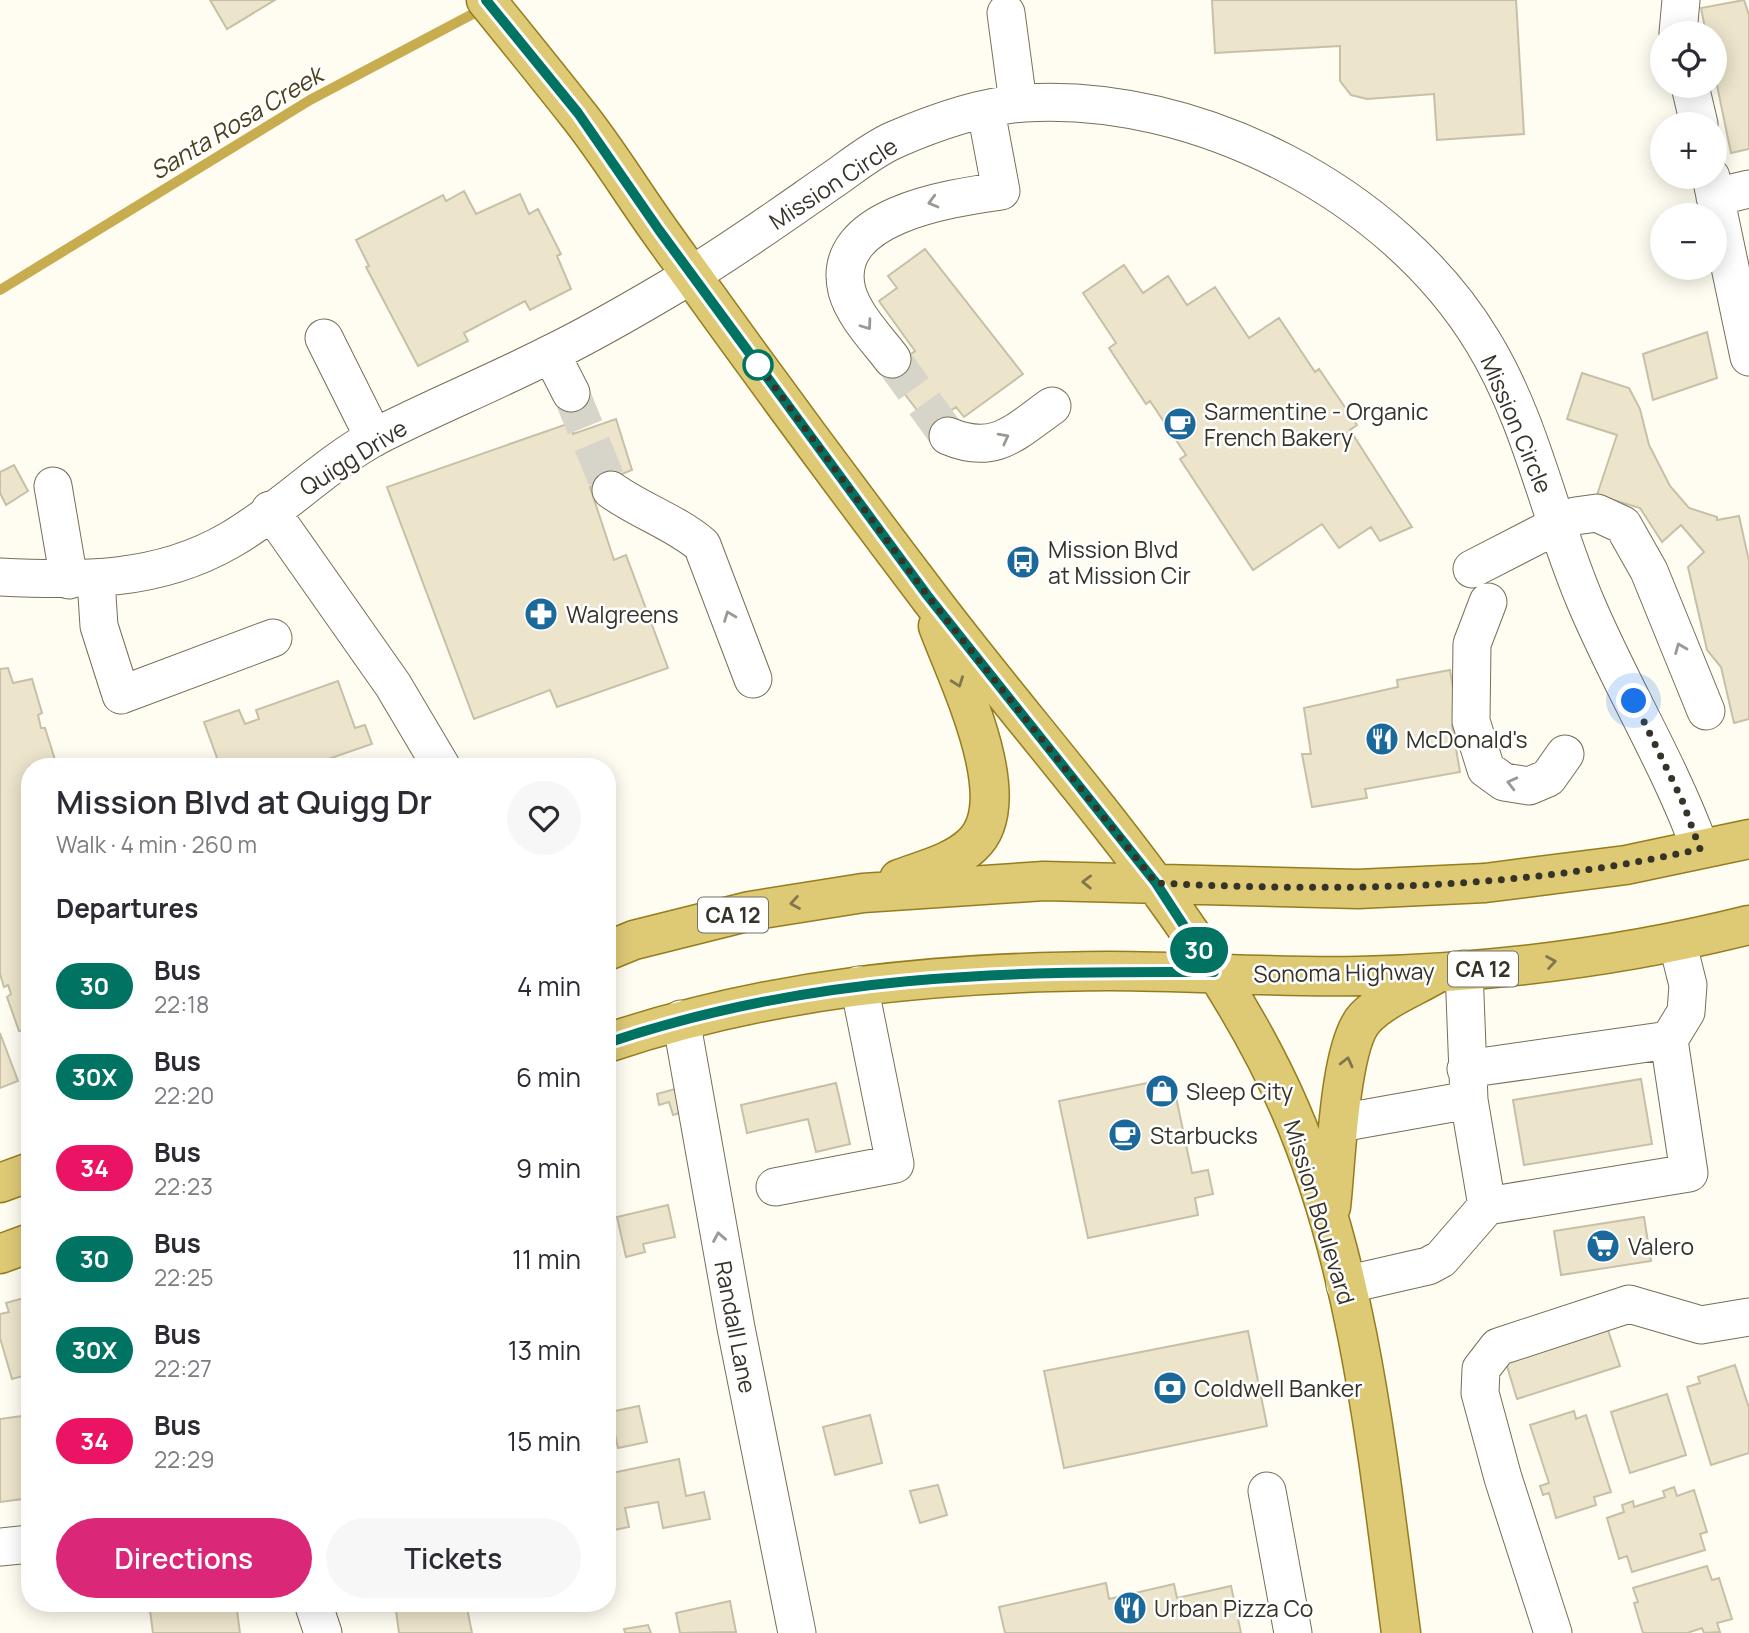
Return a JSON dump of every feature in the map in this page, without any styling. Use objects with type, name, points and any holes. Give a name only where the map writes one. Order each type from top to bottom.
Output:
[{"type":"main road","name":"Mission Boulevard","points":[[486,0],[562,95],[927,595],[1156,883],[1258,1046],[1289,1108],[1312,1168],[1345,1285],[1380,1474],[1401,1633]]},
{"type":"main road","points":[[863,893],[963,852],[981,836],[991,811],[990,774],[927,595]]},
{"type":"main road","name":"CA 12","points":[[616,947],[634,940],[750,911],[863,893],[1044,881],[1358,889],[1485,883],[1626,864],[1749,839]]},
{"type":"main road","name":"Sonoma Highway","points":[[616,1040],[681,1019],[786,995],[859,985],[973,975],[1214,972],[1346,976],[1518,967],[1677,941],[1749,925]]},
{"type":"main road","points":[[1329,1227],[1345,1068],[1363,1020],[1451,971]]},
{"type":"main road","points":[[0,1183],[21,1175]]},
{"type":"main road","points":[[0,1254],[21,1246]]},
{"type":"street","points":[[1679,21],[1681,0]]},
{"type":"street","points":[[892,359],[852,304],[846,273],[862,237],[910,209],[938,200],[1001,191],[1006,13]]},
{"type":"street","name":"Mission Circle","points":[[692,275],[888,142],[1002,107],[1085,103],[1138,109],[1201,125],[1325,184],[1404,246],[1482,341],[1526,433],[1586,603],[1682,800],[1700,849]]},
{"type":"street","points":[[1725,189],[1749,356]]},
{"type":"street","name":"Quigg Drive","points":[[0,577],[83,580],[155,570],[231,540],[374,438],[551,354],[692,275]]},
{"type":"street","points":[[324,338],[374,438]]},
{"type":"street","points":[[551,354],[571,393]]},
{"type":"street","points":[[948,436],[965,444],[986,445],[1000,442],[1052,406]]},
{"type":"street","points":[[53,486],[121,695],[273,638]]},
{"type":"street","points":[[611,490],[628,502],[688,533],[702,545],[753,680]]},
{"type":"street","points":[[270,510],[393,685],[436,758]]},
{"type":"street","points":[[1472,569],[1575,516],[1597,513],[1623,525],[1649,571],[1706,711]]},
{"type":"street","points":[[1488,602],[1472,644],[1471,721],[1486,769],[1504,782],[1529,786],[1548,778],[1565,754]]},
{"type":"street","points":[[1345,1285],[1428,1266],[1441,1259],[1487,1206],[1689,1173],[1669,1040],[1686,1012],[1688,985],[1677,941]]},
{"type":"street","points":[[1451,971],[1487,1206]]},
{"type":"street","points":[[775,1187],[895,1164],[859,985]]},
{"type":"street","name":"Randall Lane","points":[[681,1019],[736,1328],[796,1633]]},
{"type":"street","points":[[1340,1123],[1468,1085],[1669,1040]]},
{"type":"street","points":[[1553,1633],[1503,1478],[1480,1393],[1481,1369],[1498,1347],[1629,1304],[1701,1325],[1749,1317]]},
{"type":"street","points":[[1268,1491],[1293,1633]]},
{"type":"street","points":[[0,1547],[21,1545]]},
{"type":"street","points":[[316,1612],[323,1633]]},
{"type":"building","points":[[210,0],[275,0],[227,29]]},
{"type":"building","points":[[1212,0],[1516,0],[1524,134],[1437,140],[1434,94],[1367,99],[1351,95],[1340,81],[1340,46],[1215,53]]},
{"type":"building","points":[[1744,0],[1749,15],[1749,149],[1731,153],[1727,134],[1727,112],[1722,112],[1720,98],[1727,98],[1727,21],[1704,21],[1701,8]]},
{"type":"building","points":[[464,191],[476,214],[520,194],[529,214],[538,209],[561,254],[557,256],[571,289],[530,310],[525,301],[464,333],[468,341],[418,366],[366,267],[369,266],[356,240],[443,195],[446,201]]},
{"type":"building","points":[[925,249],[1023,374],[964,417],[956,407],[929,426],[888,372],[915,351],[879,301],[897,288],[888,276]]},
{"type":"building","points":[[1124,265],[1143,293],[1168,276],[1187,305],[1215,287],[1249,338],[1279,318],[1315,372],[1319,369],[1357,425],[1350,430],[1412,527],[1380,541],[1371,527],[1339,548],[1322,524],[1253,570],[1180,459],[1186,455],[1150,401],[1146,404],[1109,348],[1116,343],[1083,293]]},
{"type":"building","points":[[1707,332],[1717,378],[1653,400],[1643,354]]},
{"type":"building","points":[[1582,373],[1629,388],[1640,409],[1649,445],[1670,486],[1689,508],[1717,517],[1717,520],[1739,516],[1749,561],[1749,719],[1734,723],[1721,667],[1707,650],[1688,567],[1704,552],[1681,525],[1662,542],[1640,508],[1597,495],[1617,435],[1567,419]]},
{"type":"building","name":"Walgreens","points":[[616,419],[632,470],[590,487],[614,560],[626,555],[668,668],[557,707],[550,690],[474,719],[387,487],[570,423],[573,434]]},
{"type":"building","points":[[14,465],[28,491],[6,505],[0,493],[0,472]]},
{"type":"building","points":[[8,668],[13,683],[32,679],[42,713],[38,715],[41,728],[45,728],[54,758],[21,758],[19,1031],[7,997],[11,994],[8,985],[4,987],[0,974],[0,669]]},
{"type":"building","name":"McDonald's","points":[[1450,670],[1459,724],[1452,725],[1460,772],[1365,789],[1367,798],[1312,807],[1302,754],[1311,754],[1304,708],[1398,687],[1397,680]]},
{"type":"building","points":[[338,681],[355,728],[365,725],[372,744],[331,758],[217,758],[204,722],[239,710],[245,724],[259,719],[256,710]]},
{"type":"building","points":[[0,1033],[18,1081],[0,1088]]},
{"type":"building","name":"Starbucks","points":[[1172,1078],[1192,1173],[1208,1170],[1213,1194],[1195,1198],[1198,1215],[1088,1238],[1059,1101]]},
{"type":"building","points":[[1641,1079],[1652,1144],[1524,1165],[1513,1100]]},
{"type":"building","points":[[836,1083],[850,1144],[816,1152],[808,1119],[747,1133],[741,1105]]},
{"type":"building","points":[[675,1089],[680,1113],[673,1115],[669,1102],[659,1105],[657,1094]]},
{"type":"building","points":[[668,1205],[675,1237],[643,1244],[645,1252],[626,1257],[617,1217]]},
{"type":"building","name":"Valero","points":[[1644,1217],[1651,1261],[1561,1275],[1554,1231]]},
{"type":"building","points":[[21,1299],[21,1376],[12,1379],[0,1338],[0,1314],[9,1312],[6,1303]]},
{"type":"building","points":[[1608,1330],[1620,1366],[1517,1399],[1506,1363]]},
{"type":"building","points":[[1248,1331],[1267,1426],[1064,1468],[1044,1371]]},
{"type":"building","points":[[1735,1365],[1749,1408],[1749,1453],[1711,1465],[1687,1387],[1700,1383],[1698,1377]]},
{"type":"building","points":[[1667,1394],[1686,1455],[1630,1473],[1611,1412]]},
{"type":"building","points":[[639,1406],[647,1442],[618,1448],[616,1411]]},
{"type":"building","points":[[1574,1411],[1576,1419],[1586,1415],[1611,1492],[1594,1497],[1596,1505],[1556,1518],[1549,1493],[1543,1495],[1540,1486],[1549,1483],[1530,1425]]},
{"type":"building","points":[[870,1415],[882,1463],[835,1475],[823,1427]]},
{"type":"building","points":[[21,1416],[21,1499],[0,1502],[0,1419]]},
{"type":"building","points":[[679,1459],[686,1496],[704,1492],[710,1519],[663,1528],[658,1502],[625,1508],[629,1527],[616,1530],[616,1472]]},
{"type":"building","points":[[938,1485],[947,1515],[920,1523],[910,1491]]},
{"type":"building","points":[[1674,1487],[1677,1496],[1694,1490],[1707,1532],[1700,1534],[1705,1550],[1632,1572],[1627,1556],[1619,1559],[1607,1518],[1624,1512],[1622,1505],[1633,1501],[1634,1507],[1665,1497],[1663,1491]]},
{"type":"building","points":[[1707,1566],[1712,1580],[1719,1578],[1732,1619],[1717,1623],[1720,1632],[1704,1633],[1702,1628],[1687,1633],[1643,1633],[1634,1603],[1638,1602],[1633,1588]]},
{"type":"building","points":[[1106,1583],[1109,1599],[1174,1584],[1177,1598],[1231,1586],[1241,1633],[1005,1633],[999,1607]]},
{"type":"building","points":[[730,1601],[736,1632],[680,1633],[676,1613]]},
{"type":"building","points":[[150,1612],[237,1612],[240,1633],[153,1633]]},
{"type":"building","points":[[396,1612],[468,1612],[472,1633],[399,1633]]},
{"type":"building","points":[[648,1625],[651,1633],[625,1633],[624,1629]]},
{"type":"waterway","name":"Santa Rosa Creek","points":[[0,290],[310,100],[484,8]]},
{"type":"tunnel","points":[[892,359],[948,436]]},
{"type":"tunnel","points":[[571,393],[611,490]]},
{"type":"bus line","name":"30","points":[[486,0],[578,113],[659,230],[927,595],[1112,832],[1156,883],[1214,972],[1108,971],[973,975],[859,985],[786,995],[681,1019],[616,1040]]},
{"type":"place","name":"Sarmentine - Organic French Bakery","points":[[1180,424]]},
{"type":"place","name":"Mission Blvd at Mission Cir","points":[[1023,562]]},
{"type":"place","name":"Walgreens","points":[[541,614]]},
{"type":"place","name":"McDonald's","points":[[1382,739]]},
{"type":"place","name":"Sleep City","points":[[1162,1091]]},
{"type":"place","name":"Starbucks","points":[[1125,1135]]},
{"type":"place","name":"Valero","points":[[1603,1246]]},
{"type":"place","name":"Coldwell Banker","points":[[1170,1388]]},
{"type":"place","name":"Urban Pizza Co","points":[[1130,1608]]},
{"type":"route","points":[[758,365],[752,356],[927,595],[1112,832],[1156,883],[1358,889],[1485,883],[1553,876],[1700,849],[1682,800],[1634,701]]}]
